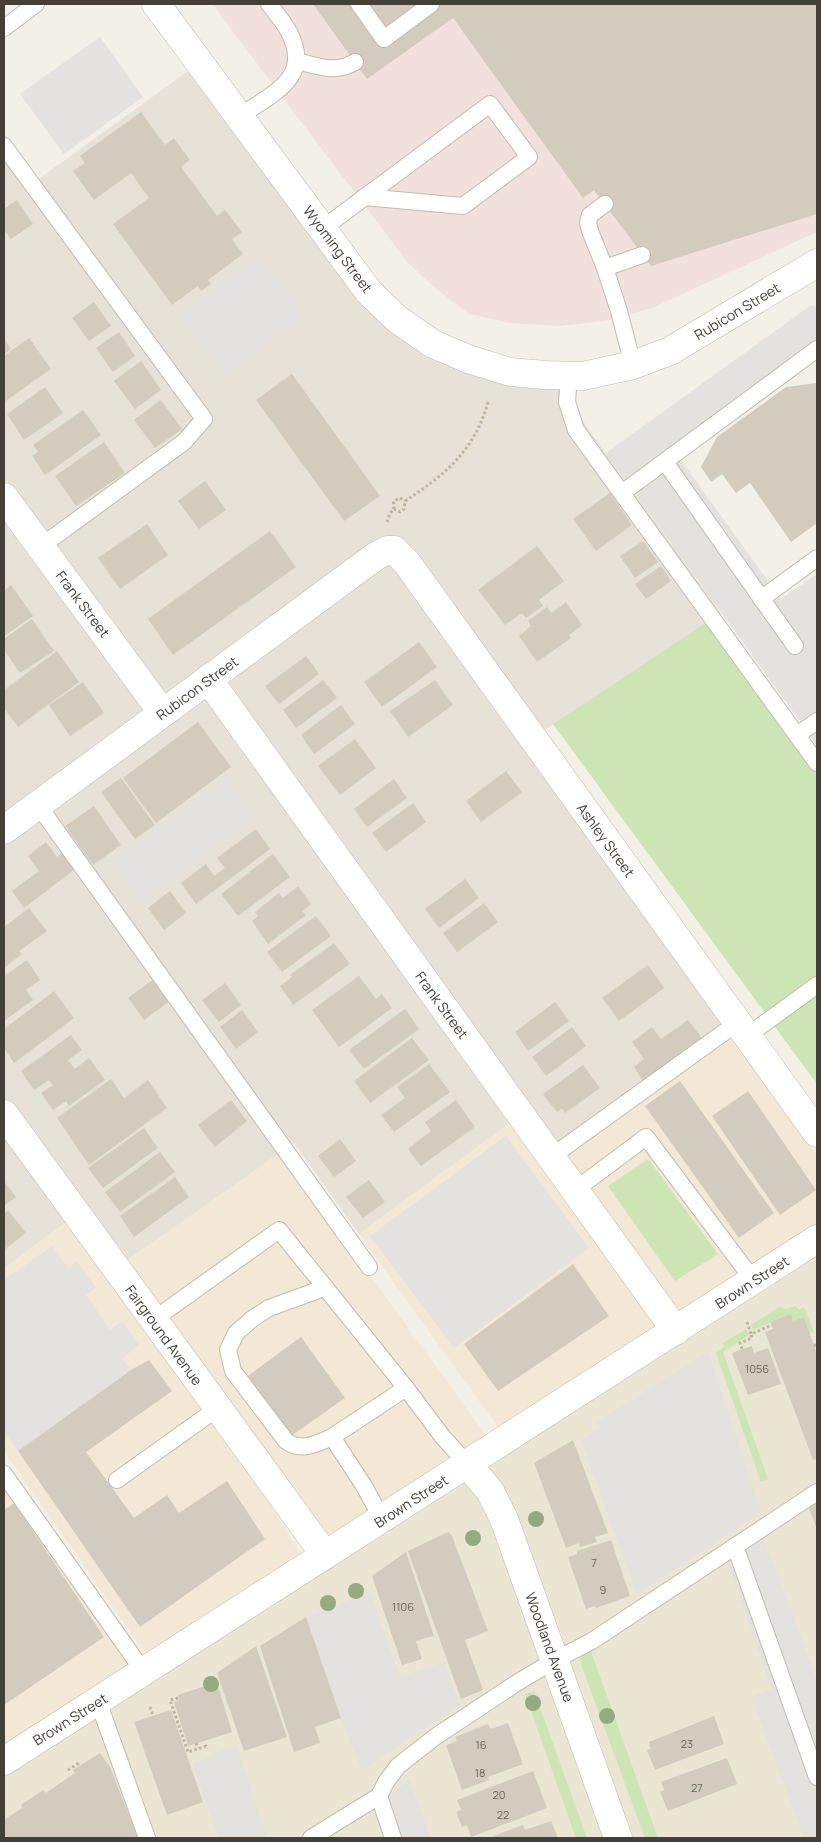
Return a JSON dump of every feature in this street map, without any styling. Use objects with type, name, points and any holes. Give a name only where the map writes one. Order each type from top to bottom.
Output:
[{"type":"street","name":"Wyoming Street","points":[[156,4],[368,292],[397,319],[433,344],[468,359],[510,372],[584,376],[644,361]]},
{"type":"street","name":"Rubicon Street","points":[[644,361],[670,351],[817,263]]},
{"type":"street","name":"Frank Street","points":[[4,497],[162,712]]},
{"type":"street","name":"Rubicon Street","points":[[5,828],[376,556],[392,549]]},
{"type":"street","name":"Ashley Street","points":[[392,549],[398,552],[407,563],[817,1133]]},
{"type":"street","name":"Frank Street","points":[[208,679],[676,1331]]},
{"type":"street","name":"Fairground Avenue","points":[[4,1114],[325,1556]]},
{"type":"street","name":"Brown Street","points":[[4,1761],[816,1243]]},
{"type":"street","name":"Woodland Avenue","points":[[467,1464],[490,1491],[504,1519],[618,1838]]},
{"type":"lane","points":[[4,28],[36,4]]},
{"type":"lane","points":[[240,116],[286,83],[294,73],[297,61],[295,45],[288,30],[269,4]]},
{"type":"lane","points":[[359,4],[384,39],[431,4]]},
{"type":"lane","points":[[297,61],[338,69],[346,68],[355,62]]},
{"type":"lane","points":[[322,229],[364,197],[490,104],[530,157],[463,206],[364,197]]},
{"type":"lane","points":[[4,146],[204,419],[184,442],[40,548]]},
{"type":"lane","points":[[605,204],[590,215],[588,223],[619,310],[644,361]]},
{"type":"lane","points":[[605,268],[642,255]]},
{"type":"lane","points":[[622,493],[817,349]]},
{"type":"lane","points":[[569,376],[567,402],[576,430],[817,763]]},
{"type":"lane","points":[[665,462],[794,646]]},
{"type":"lane","points":[[761,599],[817,558]]},
{"type":"lane","points":[[797,735],[817,721]]},
{"type":"lane","points":[[38,805],[369,1267]]},
{"type":"lane","points":[[551,1157],[742,1029],[817,985]]},
{"type":"lane","points":[[575,1190],[646,1137],[754,1281]]},
{"type":"lane","points":[[153,1320],[279,1230],[406,1388],[442,1436],[467,1464]]},
{"type":"lane","points":[[324,1288],[269,1308],[252,1318],[236,1333],[228,1350],[233,1371],[286,1441],[296,1447],[302,1447],[310,1446],[332,1437],[406,1388]]},
{"type":"lane","points":[[118,1480],[218,1408]]},
{"type":"lane","points":[[332,1437],[364,1486],[382,1519]]},
{"type":"lane","points":[[4,1474],[144,1672]]},
{"type":"lane","points":[[311,1838],[379,1796],[386,1782],[398,1766],[435,1737],[555,1660],[592,1640],[817,1492]]},
{"type":"lane","points":[[735,1546],[817,1777]]},
{"type":"lane","points":[[98,1701],[147,1838]]},
{"type":"lane","points":[[379,1796],[393,1838]]},
{"type":"path","points":[[405,501],[400,498],[394,501],[392,505],[394,509],[400,512],[404,509],[405,501],[434,481],[468,447],[478,432],[488,402]]},
{"type":"path","points":[[387,522],[390,512],[394,509]]},
{"type":"path","points":[[742,1349],[740,1343],[752,1338],[747,1322]]},
{"type":"path","points":[[751,1334],[772,1325]]},
{"type":"path","points":[[178,1698],[170,1700],[188,1752],[206,1746],[206,1749]]},
{"type":"path","points":[[150,1707],[153,1716]]},
{"type":"path","points":[[196,1743],[198,1748]]},
{"type":"path","points":[[68,1770],[79,1763]]},
{"type":"shaded area","points":[[212,4],[817,4],[817,232],[652,308],[604,321],[561,326],[510,323],[469,314],[434,287],[408,263]]},
{"type":"shaded area","points":[[100,37],[143,97],[64,154],[20,94]]},
{"type":"shaded area","points":[[191,69],[366,305],[557,385],[721,613],[537,735],[743,1019],[555,1153],[511,1122],[359,1234],[294,1143],[122,1264],[84,1212],[65,1223],[4,1268],[4,148],[33,183]]},
{"type":"shaded area","points":[[260,257],[303,317],[224,375],[180,315]]},
{"type":"shaded area","points":[[811,305],[817,307],[817,359],[678,456],[781,599],[817,574],[817,745],[606,453]]},
{"type":"shaded area","points":[[227,779],[254,817],[139,901],[111,863]]},
{"type":"shaded area","points":[[726,1031],[817,1155],[817,1230],[676,1321],[555,1153]]},
{"type":"shaded area","points":[[511,1122],[661,1333],[500,1430],[359,1234]]},
{"type":"shaded area","points":[[506,1136],[589,1248],[454,1348],[370,1236]]},
{"type":"shaded area","points":[[281,1152],[488,1438],[323,1544],[122,1264]]},
{"type":"shaded area","points":[[65,1223],[221,1426],[302,1556],[147,1656],[4,1451],[4,1268]]},
{"type":"shaded area","points":[[817,1245],[817,1838],[4,1838],[4,1761]]},
{"type":"shaded area","points":[[52,1246],[68,1268],[77,1261],[96,1288],[86,1295],[110,1330],[122,1321],[139,1345],[122,1358],[131,1370],[18,1451],[4,1431],[4,1280]]},
{"type":"shaded area","points":[[708,1351],[761,1512],[637,1595],[581,1440],[599,1428],[596,1423]]},
{"type":"shaded area","points":[[4,1480],[131,1664],[4,1745]]},
{"type":"shaded area","points":[[762,1533],[817,1680],[817,1838],[804,1838],[751,1697],[772,1689],[725,1558]]},
{"type":"shaded area","points":[[370,1592],[400,1677],[444,1662],[460,1705],[362,1770],[341,1718],[306,1617]]},
{"type":"shaded area","points":[[237,1746],[267,1838],[219,1838],[192,1763],[213,1756],[213,1753]]},
{"type":"shaded area","points":[[409,1779],[431,1838],[403,1838],[389,1797]]},
{"type":"green space","points":[[707,622],[817,774],[817,1084],[553,724]]},
{"type":"green space","points":[[648,1159],[718,1254],[675,1281],[608,1186]]},
{"type":"green space","points":[[795,1306],[799,1310],[804,1307],[814,1332],[810,1333],[804,1317],[793,1321],[791,1314],[753,1330],[751,1325],[779,1307],[787,1309]]},
{"type":"green space","points":[[746,1329],[749,1335],[723,1352],[768,1479],[761,1482],[716,1353],[724,1347],[723,1343]]},
{"type":"green space","points":[[590,1649],[658,1838],[645,1838],[581,1664],[581,1656]]},
{"type":"green space","points":[[534,1691],[587,1838],[576,1838],[525,1694]]},
{"type":"building","points":[[313,4],[817,4],[817,214],[651,266],[594,190],[583,198],[453,18],[367,79]]},
{"type":"building","points":[[141,112],[165,145],[174,138],[190,160],[181,167],[217,216],[225,210],[242,232],[232,239],[243,254],[208,280],[211,284],[201,291],[198,286],[172,305],[113,224],[149,198],[131,173],[94,200],[73,171],[85,163],[80,156]]},
{"type":"building","points":[[17,200],[33,224],[11,239],[4,230],[4,209]]},
{"type":"building","points":[[94,302],[111,326],[89,341],[72,318]]},
{"type":"building","points":[[119,332],[135,356],[113,372],[96,348]]},
{"type":"building","points":[[4,338],[11,349],[4,354]]},
{"type":"building","points":[[29,338],[51,369],[4,402],[4,356]]},
{"type":"building","points":[[141,361],[161,390],[135,409],[114,381]]},
{"type":"building","points":[[292,374],[380,496],[344,521],[256,400]]},
{"type":"building","points":[[817,383],[817,523],[791,542],[750,483],[736,493],[722,474],[711,482],[701,467],[717,437],[786,387]]},
{"type":"building","points":[[45,387],[63,413],[24,440],[7,414]]},
{"type":"building","points":[[161,400],[182,429],[155,448],[134,420]]},
{"type":"building","points":[[83,410],[101,435],[45,475],[32,456],[38,452],[33,445]]},
{"type":"building","points":[[104,442],[125,473],[76,506],[55,476]]},
{"type":"building","points":[[205,481],[226,510],[199,529],[178,501]]},
{"type":"building","points":[[610,493],[632,525],[596,551],[573,519]]},
{"type":"building","points":[[147,524],[168,555],[120,589],[98,558]]},
{"type":"building","points":[[270,531],[296,567],[173,655],[148,619]]},
{"type":"building","points":[[643,541],[658,562],[635,578],[620,556]]},
{"type":"building","points":[[537,546],[564,581],[539,600],[543,606],[526,618],[522,613],[505,625],[478,590]]},
{"type":"building","points":[[661,566],[671,581],[646,599],[635,584]]},
{"type":"building","points":[[11,585],[33,616],[4,636],[4,591]]},
{"type":"building","points":[[566,602],[582,625],[569,635],[571,638],[537,662],[519,636],[531,626],[528,621],[547,607],[552,613]]},
{"type":"building","points":[[32,619],[54,651],[20,673],[4,650],[4,639]]},
{"type":"building","points":[[419,642],[437,667],[382,707],[364,682]]},
{"type":"building","points":[[57,651],[79,682],[18,727],[4,708],[4,690]]},
{"type":"building","points":[[306,656],[319,674],[279,704],[265,686]]},
{"type":"building","points":[[323,680],[337,698],[296,728],[283,710]]},
{"type":"building","points":[[435,680],[453,705],[408,737],[390,711]]},
{"type":"building","points":[[83,682],[104,713],[70,736],[49,705]]},
{"type":"building","points":[[341,705],[355,724],[314,754],[301,735]]},
{"type":"building","points":[[198,722],[231,767],[156,823],[123,778]]},
{"type":"building","points":[[355,739],[376,768],[340,795],[318,766]]},
{"type":"building","points":[[506,771],[522,792],[481,822],[466,801]]},
{"type":"building","points":[[121,778],[155,825],[135,839],[101,792]]},
{"type":"building","points":[[394,779],[407,798],[367,827],[354,809]]},
{"type":"building","points":[[413,803],[426,822],[386,852],[372,833]]},
{"type":"building","points":[[94,806],[121,845],[93,865],[65,826]]},
{"type":"building","points":[[256,829],[270,849],[196,904],[181,883],[206,864],[214,876],[225,868],[217,858]]},
{"type":"building","points":[[46,842],[57,857],[62,853],[75,869],[24,908],[12,891],[39,871],[28,856]]},
{"type":"building","points":[[273,854],[290,877],[238,916],[221,894]]},
{"type":"building","points":[[465,879],[479,898],[439,928],[425,909]]},
{"type":"building","points":[[298,886],[311,904],[302,911],[306,915],[268,944],[252,921],[258,916],[255,912],[279,893],[283,898]]},
{"type":"building","points":[[170,891],[186,913],[164,930],[148,908]]},
{"type":"building","points":[[484,903],[498,922],[457,952],[443,933]]},
{"type":"building","points":[[29,908],[47,931],[19,951],[22,954],[4,968],[4,927]]},
{"type":"building","points":[[316,916],[331,936],[282,972],[267,952]]},
{"type":"building","points":[[334,943],[350,964],[293,1005],[280,986],[292,977],[290,975]]},
{"type":"building","points":[[27,960],[40,980],[26,990],[33,1000],[4,1021],[4,976]]},
{"type":"building","points":[[648,965],[664,988],[619,1021],[602,998]]},
{"type":"building","points":[[359,976],[376,999],[382,994],[392,1008],[339,1047],[312,1010]]},
{"type":"building","points":[[154,979],[170,1001],[144,1020],[128,998]]},
{"type":"building","points":[[225,983],[241,1005],[219,1022],[202,1000]]},
{"type":"building","points":[[54,991],[74,1018],[14,1063],[4,1048],[4,1029]]},
{"type":"building","points":[[555,1002],[569,1021],[528,1051],[515,1032]]},
{"type":"building","points":[[405,1009],[419,1029],[364,1069],[349,1050]]},
{"type":"building","points":[[242,1010],[258,1032],[236,1049],[220,1027]]},
{"type":"building","points":[[688,1020],[702,1038],[643,1081],[634,1067],[644,1059],[632,1042],[652,1027],[661,1039]]},
{"type":"building","points":[[572,1027],[586,1046],[546,1076],[532,1057]]},
{"type":"building","points":[[71,1035],[82,1050],[68,1060],[75,1069],[89,1058],[105,1080],[69,1106],[66,1101],[53,1110],[41,1093],[53,1085],[49,1080],[34,1090],[21,1071]]},
{"type":"building","points":[[412,1038],[429,1060],[370,1103],[354,1081]]},
{"type":"building","points":[[429,1064],[450,1092],[394,1132],[381,1115],[405,1098],[397,1087]]},
{"type":"building","points":[[583,1065],[600,1088],[565,1113],[562,1108],[557,1112],[543,1094]]},
{"type":"building","points":[[111,1079],[124,1098],[148,1080],[167,1108],[89,1165],[57,1118]]},
{"type":"building","points":[[680,1081],[774,1213],[739,1238],[645,1106]]},
{"type":"building","points":[[748,1091],[816,1190],[780,1215],[712,1116]]},
{"type":"building","points":[[231,1100],[247,1121],[215,1147],[198,1125]]},
{"type":"building","points":[[456,1100],[475,1127],[421,1166],[408,1149],[431,1131],[425,1122]]},
{"type":"building","points":[[144,1128],[158,1148],[103,1188],[88,1168]]},
{"type":"building","points":[[340,1139],[356,1161],[334,1177],[318,1156]]},
{"type":"building","points":[[160,1152],[175,1172],[120,1212],[105,1192]]},
{"type":"building","points":[[175,1177],[189,1197],[134,1237],[120,1216]]},
{"type":"building","points":[[369,1180],[385,1202],[363,1218],[346,1197]]},
{"type":"building","points":[[4,1181],[16,1197],[4,1206]]},
{"type":"building","points":[[8,1210],[26,1233],[4,1250],[4,1214]]},
{"type":"building","points":[[573,1264],[609,1316],[498,1391],[464,1344]]},
{"type":"building","points":[[791,1314],[793,1321],[804,1317],[817,1354],[817,1459],[813,1460],[765,1332],[773,1329],[771,1322]]},
{"type":"building","points":[[301,1337],[345,1398],[291,1436],[248,1376]]},
{"type":"building","points":[[752,1346],[754,1353],[768,1348],[781,1384],[748,1395],[732,1353]]},
{"type":"building","points":[[149,1360],[172,1391],[86,1452],[134,1518],[167,1495],[179,1513],[227,1481],[265,1539],[140,1627],[18,1451],[131,1370]]},
{"type":"building","points":[[573,1440],[608,1533],[595,1537],[597,1542],[580,1547],[579,1543],[566,1548],[534,1463]]},
{"type":"building","points":[[817,1500],[817,1527],[816,1527],[807,1503]]},
{"type":"building","points":[[14,1503],[104,1637],[4,1705],[4,1510]]},
{"type":"building","points":[[448,1532],[452,1536],[488,1631],[465,1640],[483,1690],[461,1699],[408,1551]]},
{"type":"building","points":[[611,1540],[630,1596],[596,1608],[595,1606],[586,1609],[568,1557],[577,1554],[577,1551]]},
{"type":"building","points":[[406,1552],[434,1636],[416,1641],[422,1659],[402,1665],[372,1576]]},
{"type":"building","points":[[306,1617],[341,1718],[315,1727],[320,1743],[294,1752],[260,1646]]},
{"type":"building","points":[[256,1646],[287,1737],[244,1751],[217,1673]]},
{"type":"building","points":[[208,1685],[209,1689],[218,1686],[232,1732],[188,1746],[174,1702],[179,1700],[178,1695]]},
{"type":"building","points":[[171,1710],[203,1802],[167,1815],[134,1722]]},
{"type":"building","points":[[714,1716],[724,1744],[655,1770],[647,1750],[651,1749],[649,1742]]},
{"type":"building","points":[[508,1723],[523,1764],[488,1777],[489,1780],[462,1790],[446,1745],[457,1741],[455,1737],[488,1724],[491,1729]]},
{"type":"building","points":[[100,1753],[110,1767],[138,1838],[4,1838],[4,1820],[22,1808],[21,1805],[43,1790],[46,1793],[75,1773],[73,1770]]},
{"type":"building","points":[[727,1758],[737,1784],[668,1811],[660,1792],[664,1790],[661,1782]]},
{"type":"building","points":[[533,1771],[547,1808],[471,1837],[467,1825],[462,1827],[456,1812],[461,1810],[457,1800]]},
{"type":"building","points":[[551,1821],[558,1838],[488,1838],[523,1825],[525,1830]]}]
